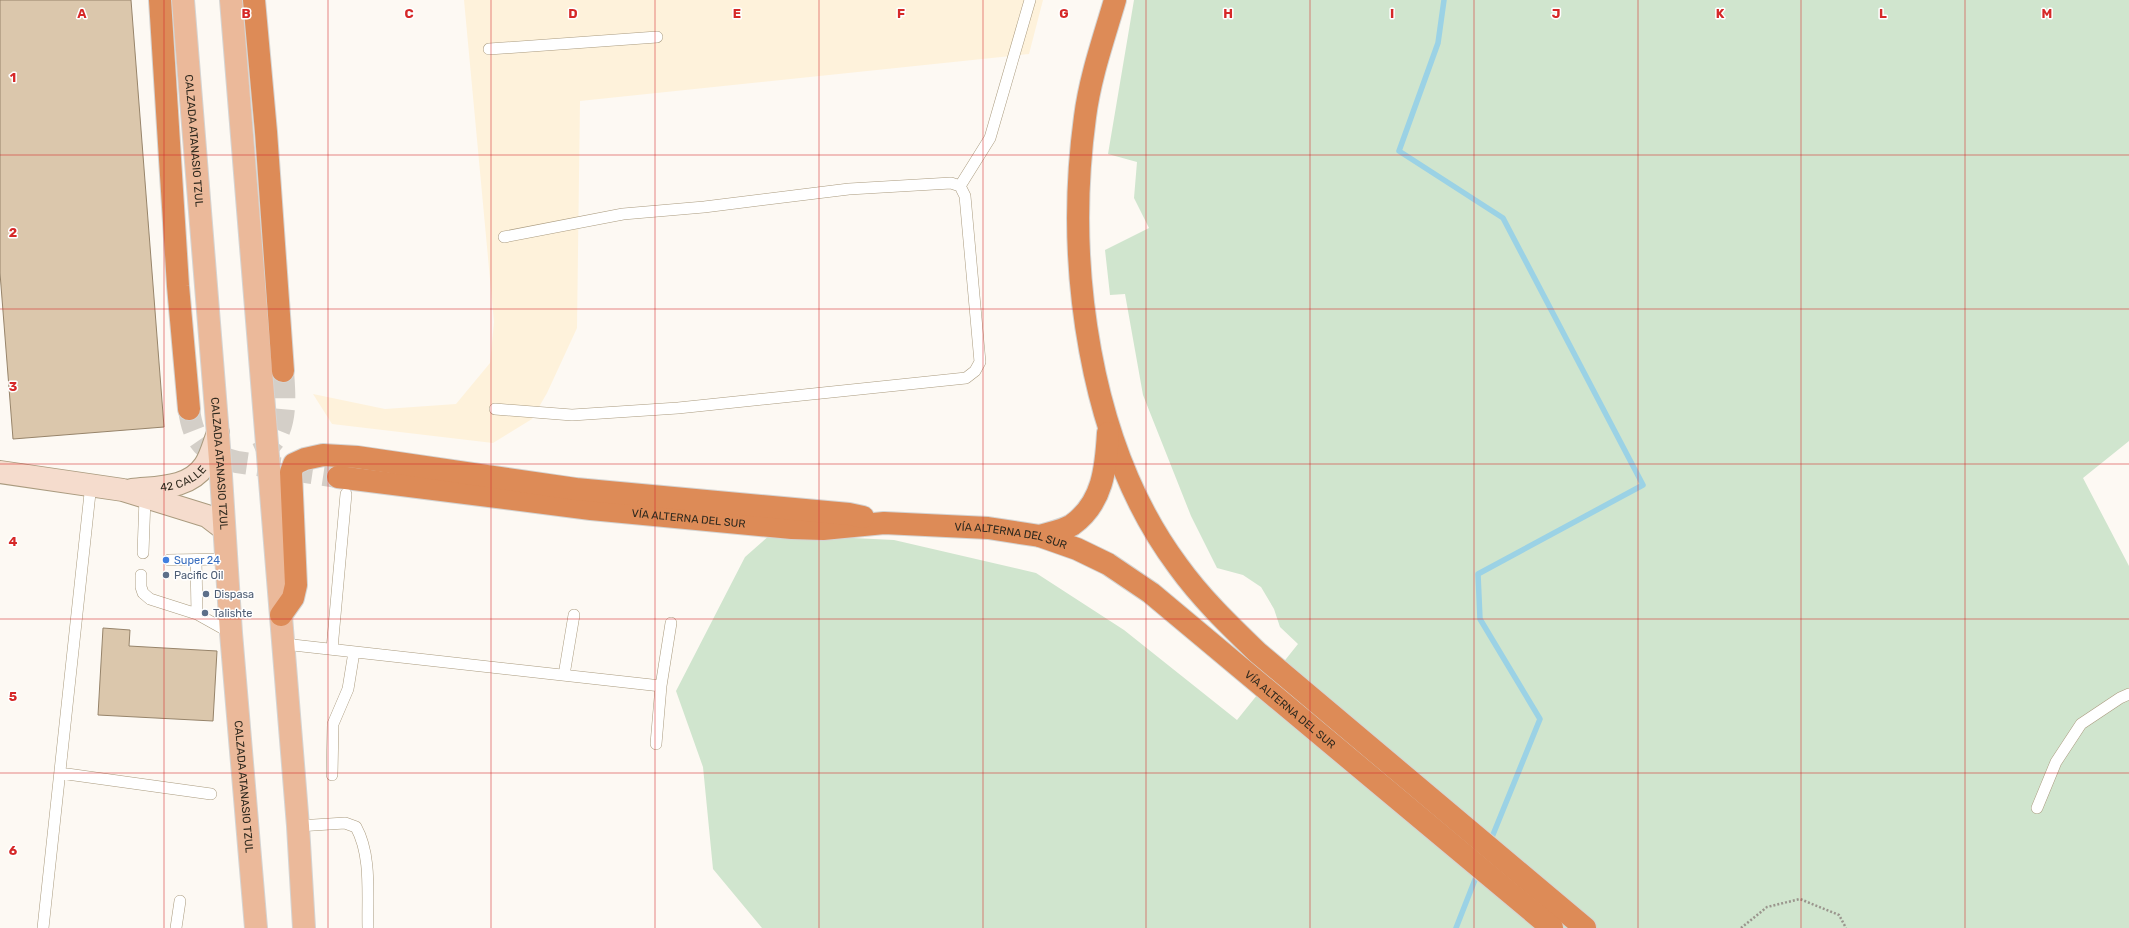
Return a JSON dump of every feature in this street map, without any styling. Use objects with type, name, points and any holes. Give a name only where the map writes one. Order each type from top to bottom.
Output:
[{"type":"highway","points":[[160,0],[178,286],[189,409]]},
{"type":"highway","points":[[254,0],[266,132],[283,370]]},
{"type":"highway","name":"VÍA ALTERNA DEL SUR","points":[[1116,0],[1098,57],[1085,115],[1079,181],[1080,270],[1088,336],[1108,427],[1125,472],[1146,514],[1178,566],[1217,613],[1257,652],[1585,928]]},
{"type":"highway","points":[[1040,536],[1072,525],[1096,500],[1102,486],[1106,464],[1108,427]]},
{"type":"highway","points":[[281,615],[294,598],[296,585],[290,472],[294,464],[305,458],[323,455],[387,461],[576,488],[849,514],[884,522]]},
{"type":"highway","name":"VÍA ALTERNA DEL SUR","points":[[342,486],[792,528],[823,529],[884,522],[988,528],[1040,536],[1078,549],[1108,564],[1151,593],[1552,928]]},
{"type":"main road","name":"CALZADA ATANASIO TZUL","points":[[183,0],[218,433],[231,633],[256,928]]},
{"type":"main road","points":[[231,0],[284,644],[304,928]]},
{"type":"street","name":"42 CALLE","points":[[123,490],[172,486],[192,479],[205,465],[218,433]]},
{"type":"street","name":"42 CALLE","points":[[0,472],[91,484],[123,490],[207,516],[224,529]]},
{"type":"lane","points":[[960,186],[990,138],[1030,0]]},
{"type":"lane","points":[[489,49],[656,37]]},
{"type":"lane","points":[[495,409],[579,415],[678,408],[966,378],[975,370],[980,362],[965,196],[960,186],[951,183],[848,189],[704,207],[623,214],[504,237]]},
{"type":"lane","points":[[42,928],[91,484]]},
{"type":"lane","points":[[332,649],[342,486]]},
{"type":"lane","points":[[142,553],[145,498]]},
{"type":"lane","points":[[169,560],[226,559]]},
{"type":"lane","points":[[196,560],[197,614]]},
{"type":"lane","points":[[141,575],[141,587],[143,594],[150,599],[197,614],[231,633]]},
{"type":"lane","points":[[564,675],[574,615]]},
{"type":"lane","points":[[656,744],[661,686],[671,623]]},
{"type":"lane","points":[[284,644],[661,686]]},
{"type":"lane","points":[[332,775],[333,724],[348,689],[354,652]]},
{"type":"lane","points":[[2037,808],[2056,762],[2081,724],[2120,698],[2129,694]]},
{"type":"lane","points":[[60,773],[211,794]]},
{"type":"lane","points":[[298,826],[345,823],[356,827],[364,845],[368,928]]},
{"type":"lane","points":[[176,928],[180,901]]},
{"type":"path","points":[[1741,928],[1767,906],[1800,899],[1839,915],[1846,928]]},
{"type":"shaded area","points":[[464,0],[1043,0],[1029,54],[580,101],[577,328],[547,393],[532,419],[493,443],[332,424],[313,394],[385,409],[456,404],[490,363],[494,322]]},
{"type":"green space","points":[[1134,0],[2129,0],[2129,441],[2083,478],[2129,566],[2129,928],[762,928],[713,869],[703,767],[676,691],[745,557],[771,534],[894,540],[1036,573],[1124,630],[1237,720],[1298,644],[1280,627],[1274,609],[1261,587],[1243,575],[1217,568],[1191,516],[1143,395],[1125,294],[1110,295],[1105,250],[1149,228],[1134,198],[1137,162],[1108,154]]},
{"type":"building","points":[[0,0],[131,0],[164,427],[13,439],[0,273]]},
{"type":"building","points":[[103,628],[130,630],[129,646],[217,651],[213,721],[98,715]]},
{"type":"waterway","points":[[1444,0],[1438,43],[1399,151],[1503,218],[1643,485],[1478,574],[1480,619],[1540,719],[1490,842]]},
{"type":"waterway","points":[[1456,928],[1478,872]]},
{"type":"tunnel","points":[[257,454],[267,448],[275,439],[280,429],[284,406],[283,371]]},
{"type":"tunnel","points":[[189,409],[194,430],[198,438],[203,445],[217,455],[237,462],[338,477]]},
{"type":"place","name":"Super 24","points":[[166,560]]},
{"type":"place","name":"Pacific Oil","points":[[166,575]]},
{"type":"place","name":"Dispasa","points":[[206,594]]},
{"type":"place","name":"Talishte","points":[[205,613]]}]
